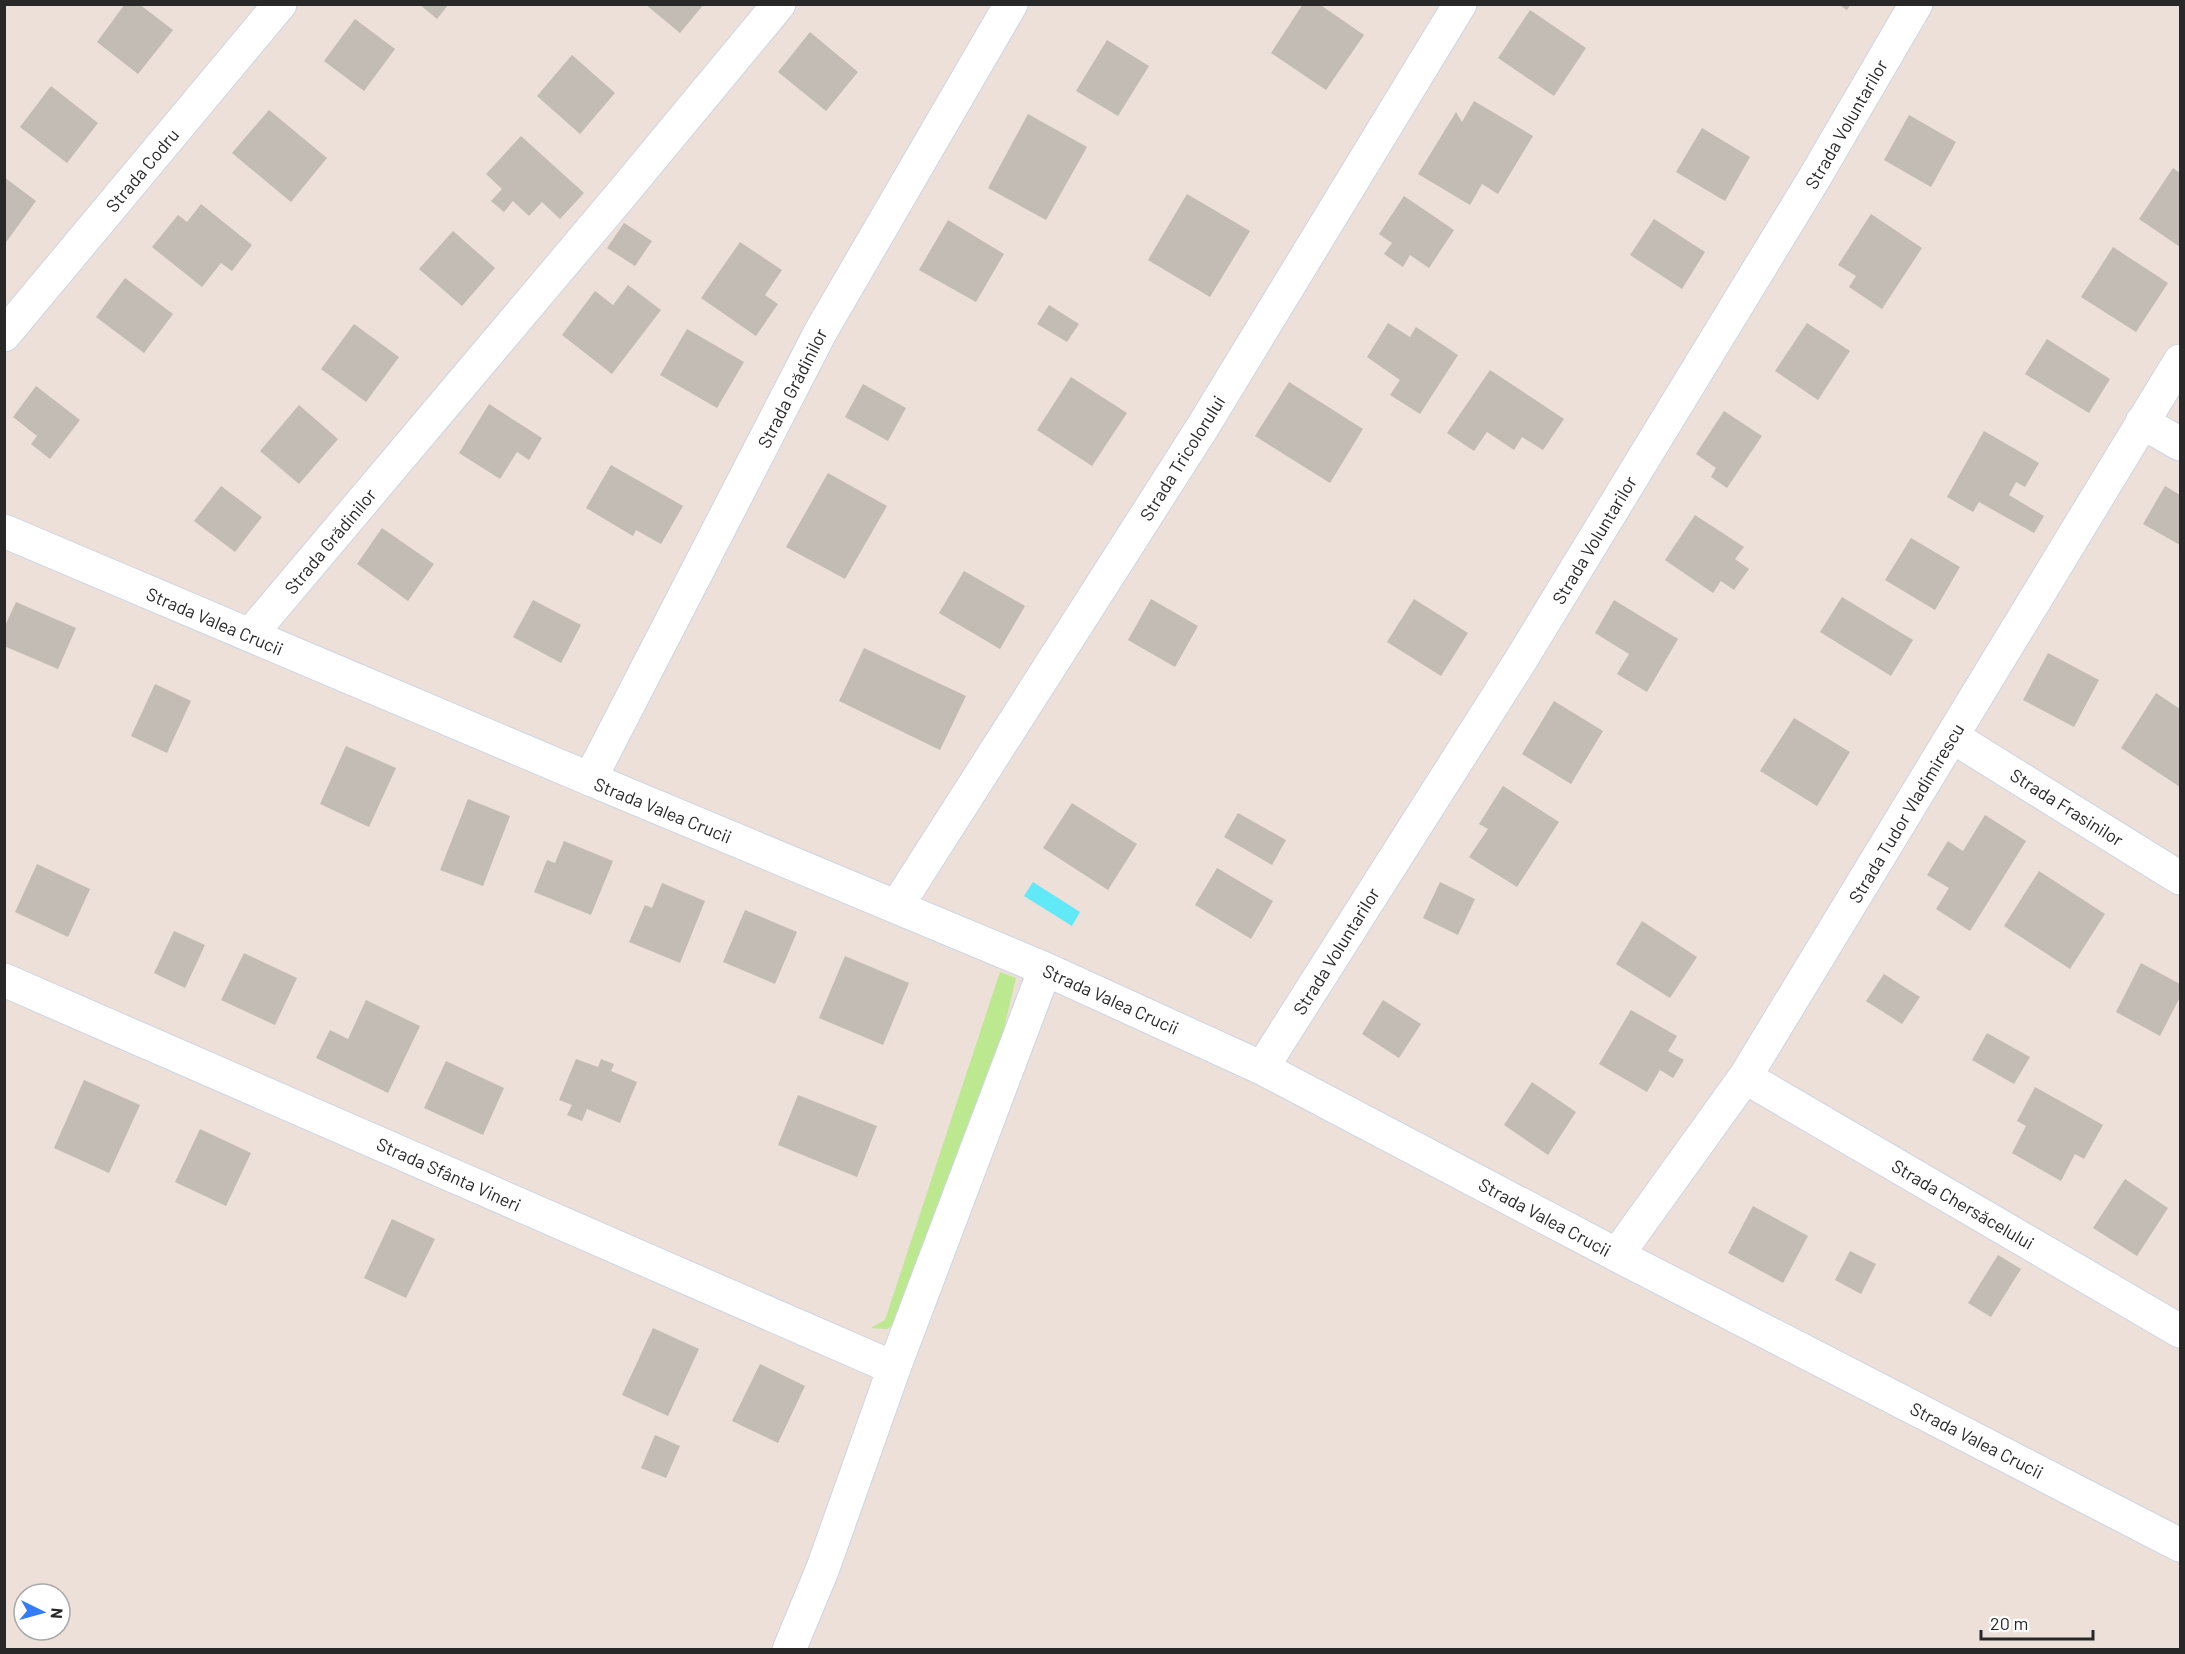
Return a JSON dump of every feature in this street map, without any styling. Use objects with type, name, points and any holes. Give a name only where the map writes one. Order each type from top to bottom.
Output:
[{"type":"street","name":"Strada Codru","points":[[4,335],[280,4]]},
{"type":"street","name":"Strada Grădinilor","points":[[250,636],[613,205],[778,4]]},
{"type":"street","name":"Strada Grădinilor","points":[[590,779],[822,331],[1011,4]]},
{"type":"street","name":"Strada Tricolorului","points":[[897,906],[1202,428],[1460,4]]},
{"type":"street","name":"Strada Voluntarilor","points":[[1262,1068],[1522,658],[1815,177],[1916,4]]},
{"type":"street","name":"Strada Tudor Vladimirescu","points":[[1617,1255],[1745,1077],[2181,361]]},
{"type":"street","points":[[2142,422],[2181,444]]},
{"type":"street","name":"Strada Valea Crucii","points":[[4,531],[1045,969],[1262,1068],[1617,1255],[2181,1545]]},
{"type":"street","name":"Strada Frasinilor","points":[[1953,737],[2181,878]]},
{"type":"street","points":[[789,1650],[823,1568],[894,1368],[1045,969]]},
{"type":"street","name":"Strada Sfânta Vineri","points":[[4,980],[894,1368]]},
{"type":"street","name":"Strada Chersăcelului","points":[[1745,1077],[2181,1330]]},
{"type":"green space","points":[[1000,972],[1016,978],[988,1095],[904,1317],[887,1329],[871,1328],[885,1320]]},
{"type":"water","points":[[1033,882],[1080,912],[1072,926],[1024,896]]},
{"type":"building","points":[[125,4],[139,4],[173,30],[138,74],[97,42]]},
{"type":"building","points":[[419,4],[449,4],[437,19]]},
{"type":"building","points":[[645,4],[704,4],[680,33]]},
{"type":"building","points":[[1303,4],[1319,4],[1364,35],[1326,90],[1271,53]]},
{"type":"building","points":[[1838,4],[1851,4],[1847,10]]},
{"type":"building","points":[[1530,10],[1586,48],[1554,96],[1498,58]]},
{"type":"building","points":[[355,19],[395,49],[364,91],[324,61]]},
{"type":"building","points":[[810,32],[858,72],[826,111],[778,72]]},
{"type":"building","points":[[1107,40],[1149,66],[1118,116],[1076,91]]},
{"type":"building","points":[[572,55],[615,93],[580,134],[537,96]]},
{"type":"building","points":[[51,86],[98,123],[67,163],[20,127]]},
{"type":"building","points":[[1474,101],[1533,136],[1498,194],[1482,184],[1470,205],[1418,174],[1456,112],[1462,122]]},
{"type":"building","points":[[269,110],[327,158],[291,202],[232,153]]},
{"type":"building","points":[[1028,114],[1087,147],[1046,220],[988,188]]},
{"type":"building","points":[[1909,115],[1956,142],[1931,187],[1884,160]]},
{"type":"building","points":[[1702,128],[1750,157],[1725,201],[1676,172]]},
{"type":"building","points":[[521,136],[584,193],[560,219],[542,202],[529,216],[513,201],[504,212],[491,201],[502,189],[486,174]]},
{"type":"building","points":[[2173,168],[2180,173],[2180,247],[2139,219]]},
{"type":"building","points":[[4,177],[36,201],[4,245]]},
{"type":"building","points":[[1187,194],[1250,231],[1210,297],[1148,260]]},
{"type":"building","points":[[1404,196],[1454,230],[1429,268],[1410,255],[1403,267],[1384,254],[1392,243],[1379,234]]},
{"type":"building","points":[[201,204],[252,245],[232,271],[221,263],[202,287],[152,247],[178,215],[187,222]]},
{"type":"building","points":[[1871,214],[1922,248],[1882,309],[1849,287],[1856,276],[1838,265]]},
{"type":"building","points":[[1654,219],[1705,252],[1682,289],[1630,255]]},
{"type":"building","points":[[948,220],[1004,254],[976,302],[919,270]]},
{"type":"building","points":[[624,223],[652,241],[635,266],[607,248]]},
{"type":"building","points":[[453,231],[495,268],[462,306],[419,269]]},
{"type":"building","points":[[740,242],[782,270],[765,295],[778,304],[756,336],[701,298]]},
{"type":"building","points":[[2113,247],[2168,283],[2136,332],[2081,297]]},
{"type":"building","points":[[125,278],[173,314],[144,353],[96,317]]},
{"type":"building","points":[[628,285],[661,310],[612,374],[562,335],[595,291],[613,305]]},
{"type":"building","points":[[1049,305],[1079,324],[1067,342],[1037,324]]},
{"type":"building","points":[[1388,323],[1410,337],[1416,327],[1458,355],[1420,414],[1390,395],[1400,380],[1367,357]]},
{"type":"building","points":[[1807,323],[1850,351],[1818,400],[1775,371]]},
{"type":"building","points":[[354,324],[399,357],[366,402],[321,369]]},
{"type":"building","points":[[687,329],[744,362],[717,408],[660,375]]},
{"type":"building","points":[[2047,339],[2110,379],[2089,413],[2025,374]]},
{"type":"building","points":[[1490,370],[1564,419],[1543,450],[1522,437],[1514,450],[1487,432],[1474,451],[1447,433]]},
{"type":"building","points":[[1071,377],[1127,413],[1092,466],[1037,430]]},
{"type":"building","points":[[1289,382],[1363,429],[1330,483],[1255,436]]},
{"type":"building","points":[[863,384],[906,408],[888,441],[845,417]]},
{"type":"building","points":[[36,386],[80,420],[50,459],[31,444],[37,436],[13,417]]},
{"type":"building","points":[[489,404],[542,438],[529,460],[517,452],[500,479],[459,453]]},
{"type":"building","points":[[299,405],[338,439],[299,484],[260,451]]},
{"type":"building","points":[[1724,411],[1762,436],[1727,488],[1711,477],[1716,468],[1696,454]]},
{"type":"building","points":[[1984,431],[2039,463],[2025,487],[2016,482],[2009,495],[2044,516],[2034,533],[1979,502],[1973,512],[1947,497]]},
{"type":"building","points":[[611,465],[683,506],[661,544],[636,530],[633,536],[586,508]]},
{"type":"building","points":[[828,473],[887,506],[845,579],[786,547]]},
{"type":"building","points":[[221,486],[262,517],[235,552],[194,521]]},
{"type":"building","points":[[2165,486],[2180,495],[2180,545],[2143,524]]},
{"type":"building","points":[[1695,515],[1744,547],[1735,559],[1749,569],[1734,590],[1721,581],[1713,593],[1665,560]]},
{"type":"building","points":[[382,528],[434,564],[408,601],[357,564]]},
{"type":"building","points":[[1911,538],[1960,567],[1935,610],[1885,580]]},
{"type":"building","points":[[964,571],[1025,606],[1000,649],[939,613]]},
{"type":"building","points":[[1842,597],[1913,640],[1891,676],[1820,632]]},
{"type":"building","points":[[1151,599],[1198,626],[1175,667],[1128,640]]},
{"type":"building","points":[[1414,599],[1468,633],[1441,676],[1387,642]]},
{"type":"building","points":[[533,600],[581,625],[561,663],[513,637]]},
{"type":"building","points":[[1614,600],[1678,639],[1647,692],[1617,674],[1629,654],[1595,633]]},
{"type":"building","points":[[16,602],[76,628],[58,669],[4,646],[4,628]]},
{"type":"building","points":[[864,648],[966,696],[940,750],[839,701]]},
{"type":"building","points":[[2048,653],[2099,680],[2074,727],[2023,700]]},
{"type":"building","points":[[155,684],[191,701],[167,753],[131,736]]},
{"type":"building","points":[[2156,693],[2180,709],[2180,787],[2121,748]]},
{"type":"building","points":[[1554,701],[1603,731],[1571,784],[1522,754]]},
{"type":"building","points":[[1794,718],[1850,752],[1817,806],[1760,771]]},
{"type":"building","points":[[346,746],[396,768],[369,827],[320,804]]},
{"type":"building","points":[[1503,786],[1559,822],[1517,887],[1469,857],[1488,829],[1479,824]]},
{"type":"building","points":[[468,799],[510,816],[483,886],[440,870]]},
{"type":"building","points":[[1072,803],[1137,844],[1108,890],[1043,848]]},
{"type":"building","points":[[1238,813],[1286,840],[1272,865],[1224,837]]},
{"type":"building","points":[[1985,815],[2026,841],[1970,931],[1936,909],[1949,888],[1927,875],[1948,841],[1963,851]]},
{"type":"building","points":[[564,841],[613,861],[591,915],[534,892],[547,860],[555,863]]},
{"type":"building","points":[[37,864],[90,889],[68,937],[15,912]]},
{"type":"building","points":[[1217,868],[1273,901],[1251,939],[1195,905]]},
{"type":"building","points":[[2039,871],[2105,914],[2070,969],[2004,926]]},
{"type":"building","points":[[1440,882],[1475,899],[1458,935],[1423,918]]},
{"type":"building","points":[[662,883],[705,901],[680,963],[629,942],[645,905],[652,908]]},
{"type":"building","points":[[745,910],[797,932],[775,984],[723,962]]},
{"type":"building","points":[[1642,921],[1697,957],[1670,998],[1616,964]]},
{"type":"building","points":[[174,931],[205,945],[185,988],[154,973]]},
{"type":"building","points":[[244,953],[297,978],[275,1025],[221,1000]]},
{"type":"building","points":[[845,956],[909,983],[883,1045],[819,1018]]},
{"type":"building","points":[[2141,963],[2180,984],[2180,997],[2160,1036],[2116,1012]]},
{"type":"building","points":[[1884,974],[1920,997],[1902,1024],[1866,1001]]},
{"type":"building","points":[[366,1000],[420,1026],[388,1093],[316,1058],[330,1030],[348,1039]]},
{"type":"building","points":[[1383,1000],[1421,1024],[1399,1058],[1362,1034]]},
{"type":"building","points":[[1631,1010],[1677,1036],[1668,1051],[1684,1060],[1673,1078],[1660,1070],[1647,1092],[1599,1064]]},
{"type":"building","points":[[1987,1033],[2030,1057],[2014,1084],[1972,1060]]},
{"type":"building","points":[[576,1059],[598,1067],[601,1059],[614,1064],[611,1071],[637,1082],[620,1123],[587,1109],[582,1121],[567,1115],[572,1105],[559,1100]]},
{"type":"building","points":[[446,1061],[504,1088],[483,1135],[424,1108]]},
{"type":"building","points":[[84,1080],[140,1105],[109,1173],[54,1148]]},
{"type":"building","points":[[1532,1082],[1576,1112],[1548,1155],[1504,1125]]},
{"type":"building","points":[[2035,1087],[2103,1125],[2084,1159],[2075,1154],[2061,1181],[2012,1153],[2026,1126],[2017,1121]]},
{"type":"building","points":[[798,1095],[877,1126],[857,1177],[778,1145]]},
{"type":"building","points":[[200,1129],[251,1153],[226,1206],[175,1182]]},
{"type":"building","points":[[2125,1179],[2168,1208],[2137,1256],[2093,1228]]},
{"type":"building","points":[[1753,1206],[1808,1236],[1783,1283],[1728,1253]]},
{"type":"building","points":[[392,1219],[435,1239],[406,1298],[364,1278]]},
{"type":"building","points":[[1850,1251],[1876,1264],[1861,1294],[1835,1280]]},
{"type":"building","points":[[1998,1255],[2021,1269],[1991,1317],[1968,1303]]},
{"type":"building","points":[[653,1328],[699,1349],[668,1416],[622,1395]]},
{"type":"building","points":[[760,1364],[805,1386],[778,1443],[732,1421]]},
{"type":"building","points":[[655,1435],[680,1446],[666,1478],[641,1468]]}]
